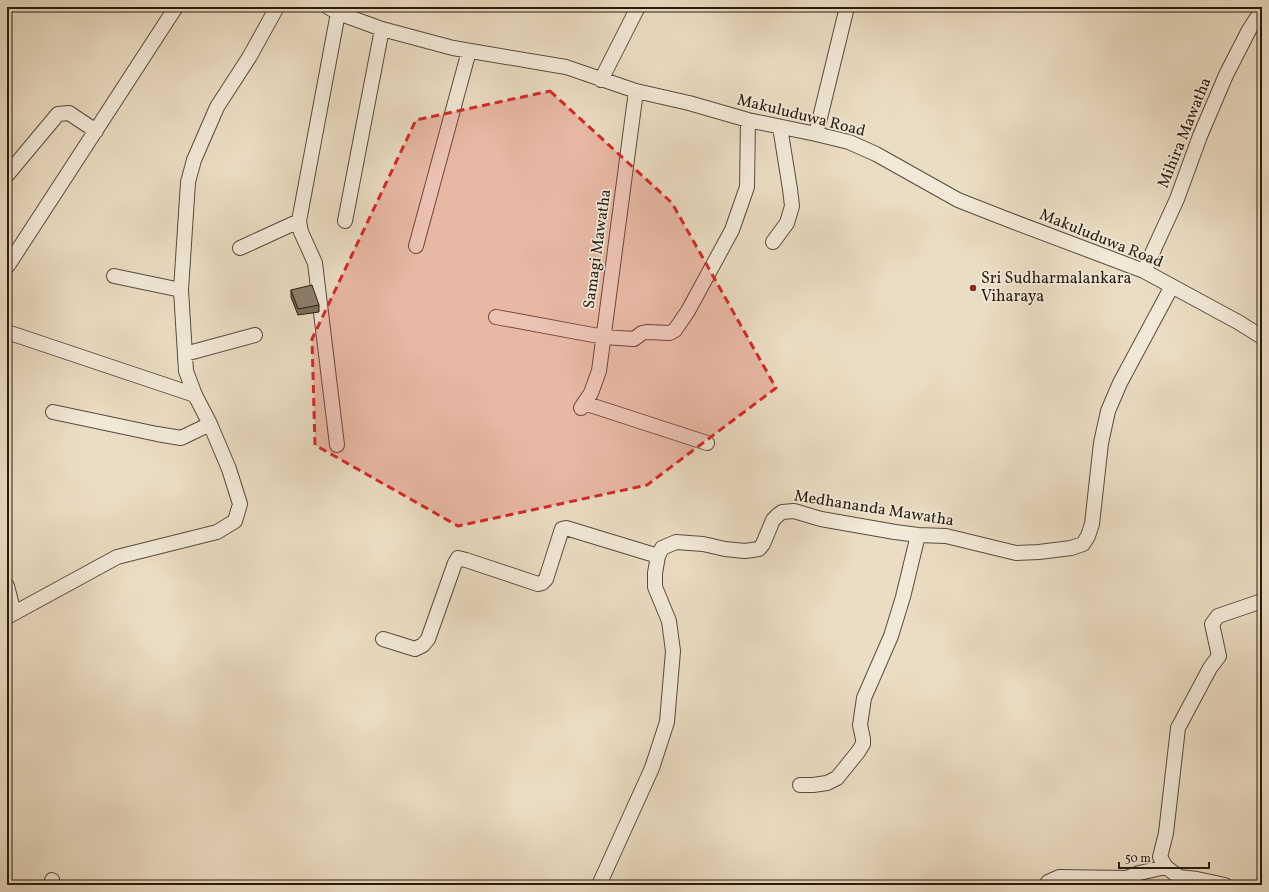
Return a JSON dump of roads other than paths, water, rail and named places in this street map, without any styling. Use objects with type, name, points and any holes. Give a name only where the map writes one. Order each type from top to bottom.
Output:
[{"type":"street","points":[[7,266],[176,7]]},
{"type":"street","points":[[7,586],[10,615],[117,557],[217,532],[235,521],[240,504],[229,469],[210,424],[195,395],[186,371],[181,290],[188,182],[194,160],[217,107],[250,56],[277,7]]},
{"type":"street","points":[[601,80],[638,7]]},
{"type":"street","points":[[816,134],[847,7]]},
{"type":"street","points":[[333,10],[299,221],[301,232],[315,263],[337,445]]},
{"type":"street","name":"Makuluduwa Road","points":[[333,10],[382,29],[453,48],[566,67],[636,91],[689,103],[748,120],[849,142],[876,154],[958,200],[1144,271],[1238,322],[1262,337]]},
{"type":"street","name":"Mihira Mawatha","points":[[1144,271],[1177,199],[1200,136],[1226,75],[1249,30],[1262,10]]},
{"type":"street","points":[[345,221],[382,29]]},
{"type":"street","points":[[416,246],[469,50]]},
{"type":"street","name":"Samagi Mawatha","points":[[636,91],[599,371],[591,392],[583,405],[706,443]]},
{"type":"street","points":[[7,175],[58,114],[69,113],[96,130]]},
{"type":"street","points":[[496,317],[604,336],[634,339],[648,332],[670,333],[678,326],[732,230],[747,187],[748,120]]},
{"type":"street","points":[[773,242],[787,223],[792,206],[780,127]]},
{"type":"street","points":[[240,248],[299,221]]},
{"type":"street","points":[[114,276],[181,290]]},
{"type":"street","name":"Medhananda Mawatha","points":[[658,556],[662,548],[676,542],[703,544],[725,549],[745,551],[759,548],[763,544],[773,520],[782,512],[794,511],[821,519],[918,535],[946,536],[1016,553],[1071,548],[1083,544],[1088,536],[1092,524],[1101,443],[1108,411],[1120,383],[1172,286]]},
{"type":"street","points":[[7,332],[195,395]]},
{"type":"street","points":[[185,354],[255,335]]},
{"type":"street","points":[[53,412],[181,438],[210,424]]},
{"type":"street","points":[[383,639],[415,649],[423,645],[428,638],[458,558],[538,584],[542,583],[546,579],[560,532],[562,529],[566,528],[658,556],[655,587],[669,621],[673,651],[667,722],[652,768],[599,885]]},
{"type":"street","points":[[800,785],[813,785],[837,778],[863,744],[860,725],[864,698],[891,636],[903,597],[918,535]]},
{"type":"street","points":[[1225,885],[1179,877],[1166,868],[1160,857],[1166,833],[1178,728],[1210,668],[1219,656],[1212,624],[1218,616],[1262,601]]},
{"type":"street","points":[[1051,885],[1048,882],[1058,876],[1127,878],[1139,873],[1166,868]]},
{"type":"place","name":"Sri Sudharmalankara Viharaya","points":[[973,288]]}]
